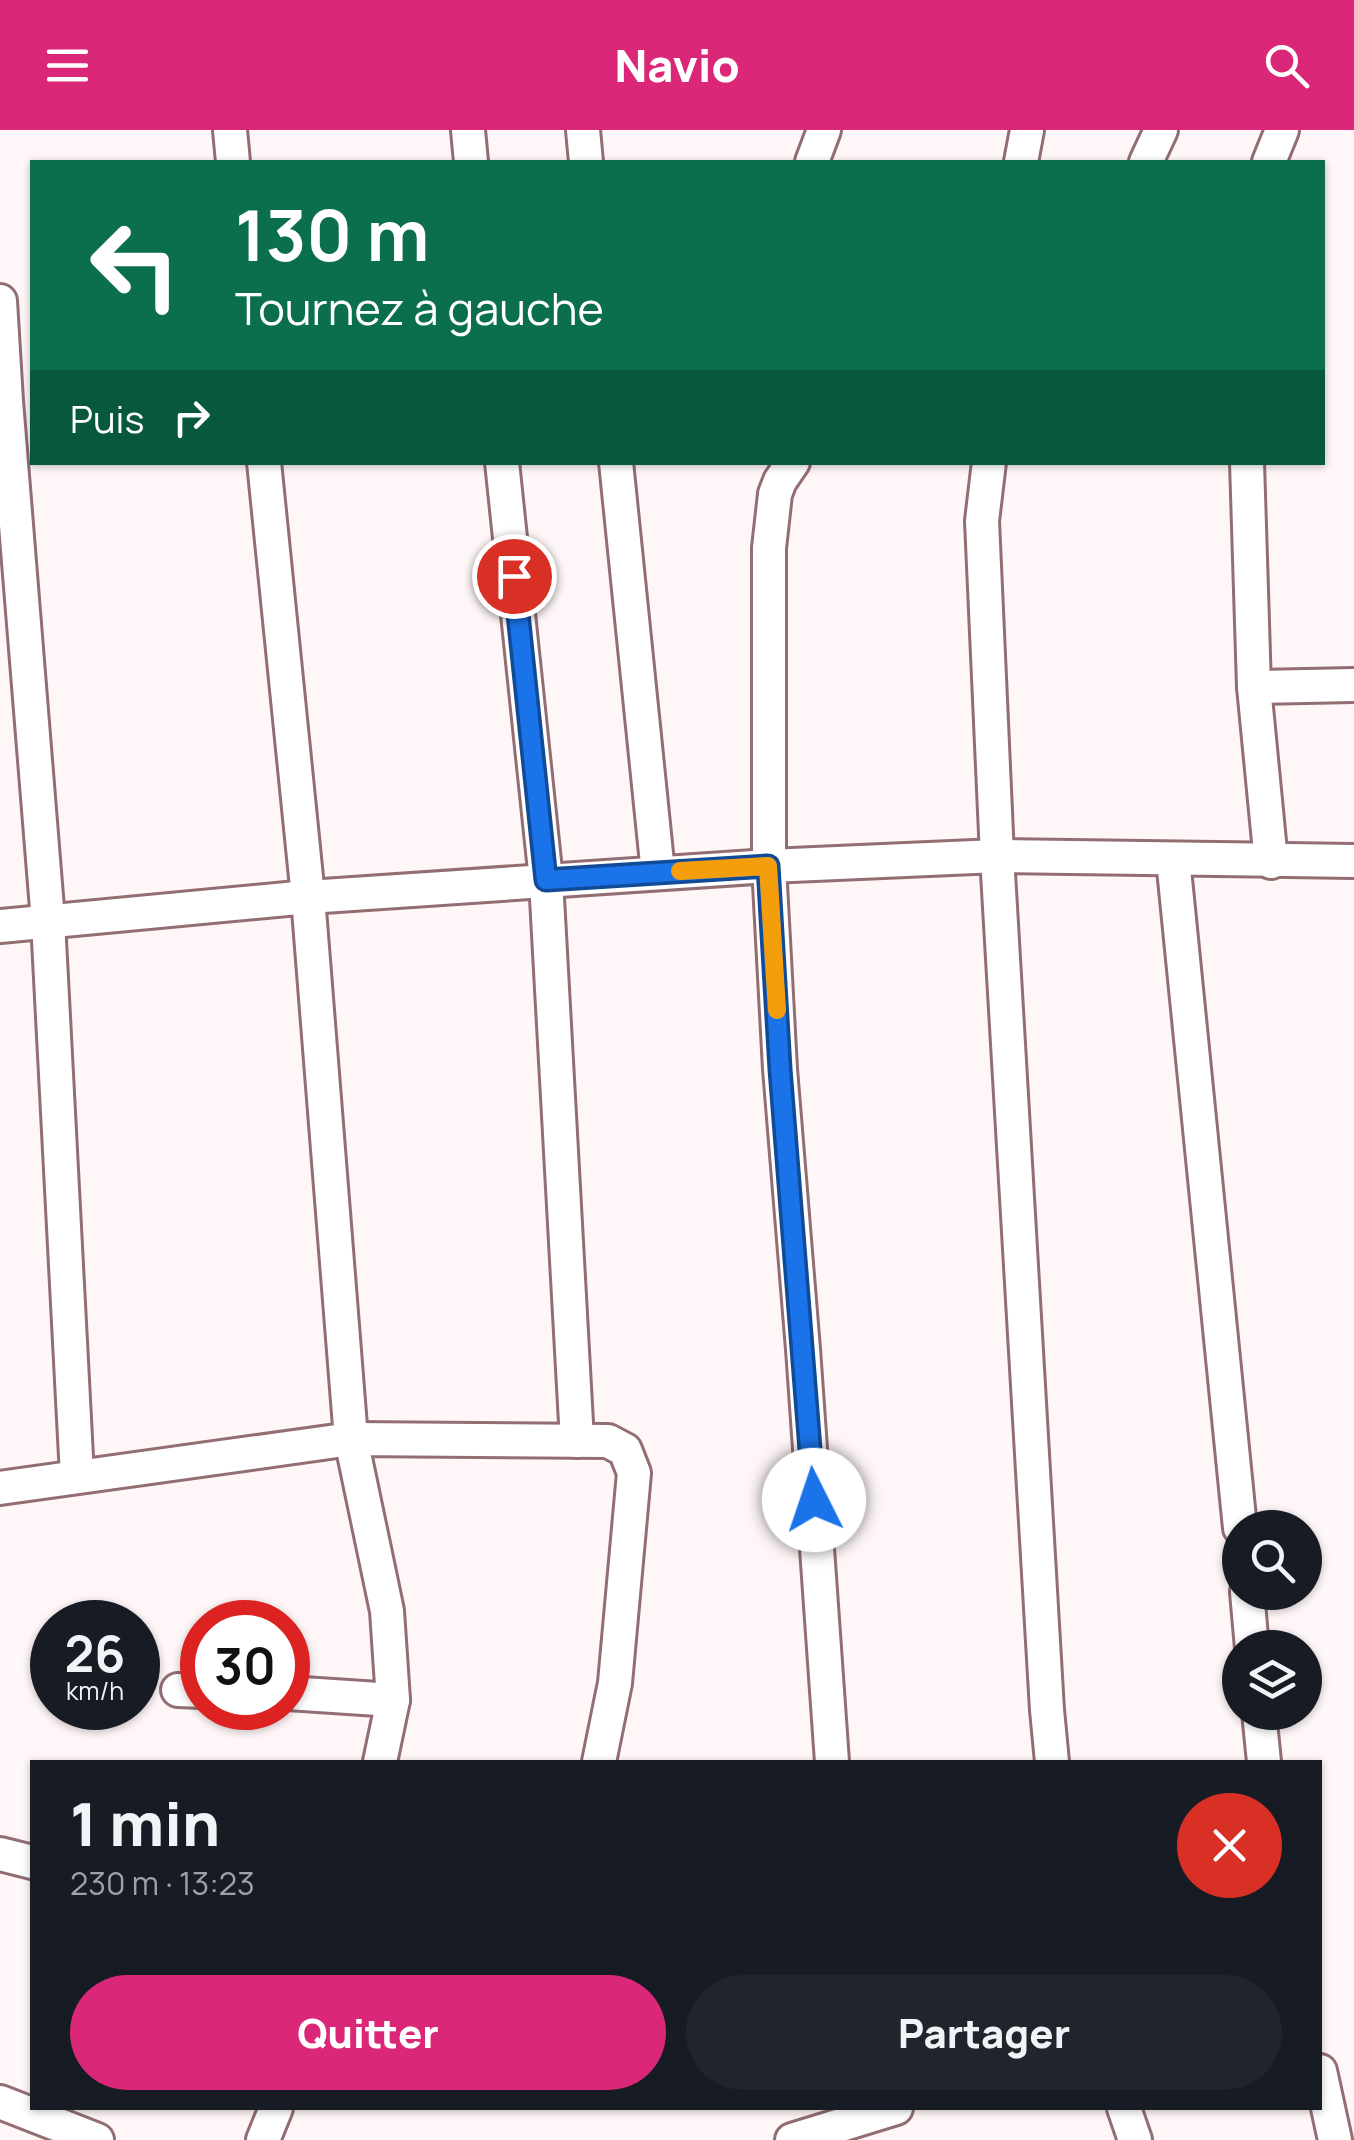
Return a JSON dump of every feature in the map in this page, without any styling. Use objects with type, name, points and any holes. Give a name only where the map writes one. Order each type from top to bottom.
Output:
[{"type":"street","points":[[230,130],[234,160]]},
{"type":"street","points":[[468,130],[472,160]]},
{"type":"street","points":[[582,130],[586,160]]},
{"type":"street","points":[[806,130],[812,160]]},
{"type":"street","points":[[813,160],[824,130]]},
{"type":"street","points":[[1021,160],[1027,130]]},
{"type":"street","points":[[1147,160],[1161,130]]},
{"type":"street","points":[[1270,160],[1282,130]]},
{"type":"street","points":[[0,301],[3,401],[48,921],[77,1476]]},
{"type":"street","points":[[264,465],[308,896],[350,1439],[387,1611],[393,1700],[380,1760]]},
{"type":"street","points":[[502,465],[546,880],[577,1441]]},
{"type":"street","points":[[616,465],[658,873]]},
{"type":"street","points":[[791,465],[775,494],[769,548],[768,866],[832,1760]]},
{"type":"street","points":[[988,465],[982,522],[996,856],[1052,1760]]},
{"type":"street","points":[[1247,465],[1254,688],[1271,862]]},
{"type":"street","points":[[1254,688],[1354,684]]},
{"type":"street","points":[[0,926],[308,896],[768,866],[996,856],[1354,861]]},
{"type":"street","points":[[1173,859],[1238,1510]]},
{"type":"street","points":[[0,1488],[350,1439],[608,1441],[625,1450],[634,1473],[615,1683],[599,1760]]},
{"type":"street","points":[[310,1694],[393,1700]]},
{"type":"street","points":[[1261,1730],[1264,1760]]},
{"type":"street","points":[[0,1854],[30,1862]]},
{"type":"street","points":[[1322,2080],[1335,2140]]},
{"type":"street","points":[[0,2102],[97,2140]]},
{"type":"street","points":[[263,2140],[275,2110]]},
{"type":"street","points":[[792,2140],[890,2110]]},
{"type":"street","points":[[1125,2110],[1135,2140]]},
{"type":"slow traffic","points":[[680,871],[768,866],[777,1010]]},
{"type":"route","points":[[514,576],[546,880],[768,866],[814,1500]]}]
